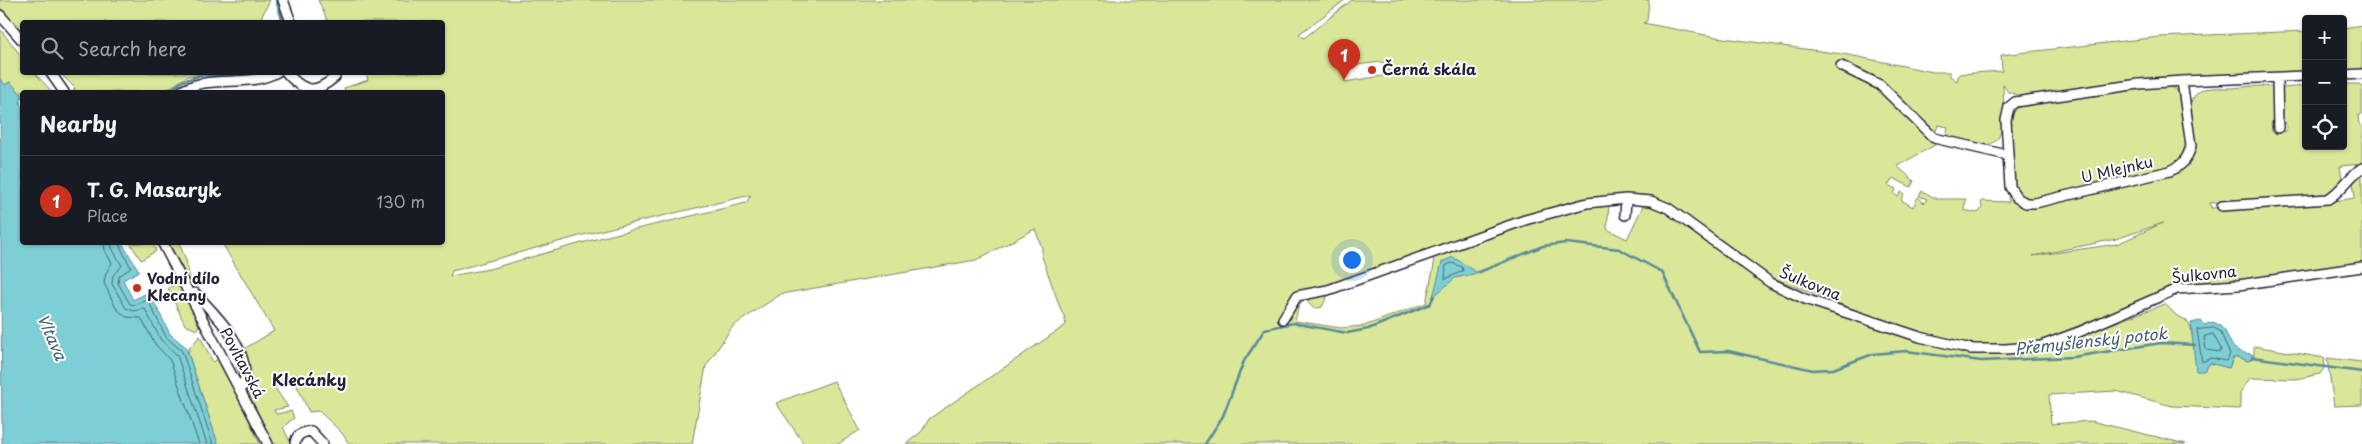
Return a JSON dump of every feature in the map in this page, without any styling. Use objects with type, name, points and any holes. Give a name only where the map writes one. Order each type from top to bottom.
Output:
[{"type":"street","points":[[283,0],[290,20]]},
{"type":"street","points":[[0,15],[20,38]]},
{"type":"street","points":[[1841,66],[1880,85],[1934,138],[2008,155]]},
{"type":"street","points":[[2347,75],[2362,74]]},
{"type":"street","points":[[52,75],[63,90]]},
{"type":"street","points":[[184,90],[198,84],[252,80],[268,75]]},
{"type":"street","points":[[289,75],[302,88],[312,90],[326,86],[335,77]]},
{"type":"street","name":"U Mlejnku","points":[[2182,80],[2191,146],[2188,157],[2183,165],[2170,171],[2035,203],[2026,203],[2017,198],[2010,187],[2006,120],[2009,107],[2015,102],[2138,84],[2182,80],[2302,76]]},
{"type":"street","points":[[2277,78],[2278,128]]},
{"type":"street","points":[[2222,206],[2328,199],[2347,184],[2354,173],[2362,168]]},
{"type":"street","points":[[1625,215],[1626,198]]},
{"type":"street","name":"Šulkovna","points":[[1283,319],[1297,296],[1328,290],[1525,220],[1587,204],[1626,198],[1651,201],[1668,208],[1771,283],[1805,299],[1920,337],[1971,349],[2041,346],[2079,332],[2163,293],[2177,289],[2244,285],[2362,267]]},
{"type":"street","name":"Povltavská","points":[[164,245],[268,444]]},
{"type":"street","points":[[190,296],[195,293],[219,319],[240,351],[246,376],[241,390]]},
{"type":"street","points":[[295,444],[298,436],[303,432],[312,430],[323,444]]},
{"type":"green space","points":[[0,0],[270,0],[260,20],[20,20],[20,30],[0,8]]},
{"type":"green space","points":[[318,0],[1345,0],[1299,34],[1304,38],[1352,0],[1649,0],[1647,21],[1643,23],[1716,37],[1849,55],[1933,72],[1950,72],[1950,76],[1957,81],[1959,74],[2002,71],[2001,55],[2159,37],[2302,31],[2302,73],[2166,77],[2021,96],[2008,92],[2003,84],[2004,110],[2002,128],[1995,142],[1988,145],[1946,136],[1948,127],[1938,125],[1930,138],[1935,142],[1935,145],[1897,166],[1914,181],[1911,187],[1893,178],[1888,185],[1896,189],[1894,194],[1898,197],[1901,192],[1904,194],[1901,200],[1913,207],[1918,197],[1924,203],[1927,199],[1919,196],[1922,191],[1937,199],[1966,199],[1964,210],[1978,213],[1982,208],[1981,201],[2009,202],[2007,189],[2027,207],[2038,207],[2179,173],[2189,162],[2193,151],[2191,104],[2195,95],[2211,88],[2259,86],[2274,88],[2276,120],[2271,123],[2272,132],[2277,134],[2286,131],[2286,123],[2280,120],[2280,88],[2302,86],[2302,150],[2347,150],[2347,84],[2359,84],[2362,86],[2362,114],[2358,116],[2359,124],[2362,126],[2362,164],[2340,166],[2343,184],[2330,196],[2210,203],[2211,208],[2318,203],[2355,198],[2353,182],[2362,171],[2362,263],[2226,282],[2177,286],[2041,341],[1971,350],[2059,343],[2165,304],[2177,316],[2186,320],[2191,328],[2197,371],[2206,369],[2210,363],[2229,368],[2233,358],[2238,357],[2248,361],[2254,357],[2254,346],[2325,358],[2324,368],[2320,374],[2297,379],[2250,378],[2240,393],[2240,409],[2172,406],[2116,391],[2049,395],[2051,424],[2091,421],[2186,444],[906,444],[922,431],[929,419],[1066,325],[1042,257],[1042,248],[1035,229],[976,260],[781,294],[733,326],[706,366],[692,444],[349,444],[342,433],[319,411],[309,412],[297,386],[289,380],[275,388],[288,407],[274,410],[276,414],[291,411],[294,418],[283,427],[291,444],[273,444],[236,367],[239,364],[232,351],[236,349],[242,350],[274,331],[223,245],[445,245],[445,90],[344,90],[344,88],[368,80],[367,75],[445,75],[445,20],[327,20]],"holes":[[[1381,62],[1388,65],[1388,75],[1345,82],[1344,76],[1349,66]],[[751,195],[746,203],[603,237],[489,269],[450,276],[452,271],[598,231]],[[1609,204],[1644,204],[1627,239],[1607,229]],[[2163,223],[2117,244],[2033,256],[2116,239]],[[1433,257],[1434,265],[1426,303],[1364,326],[1341,328],[1295,321],[1299,304],[1306,300],[1314,309],[1322,307],[1328,295],[1343,288]],[[1740,265],[1932,340],[1772,288]]]},
{"type":"green space","points":[[2362,25],[2362,71],[2347,72],[2347,27]]},
{"type":"green space","points":[[0,29],[20,54],[20,75],[37,75],[50,90],[20,90],[20,93],[10,82],[5,85],[0,79]]},
{"type":"green space","points":[[62,75],[195,75],[188,76],[166,90],[74,90],[75,88]]},
{"type":"green space","points":[[2166,85],[2176,89],[2181,97],[2186,145],[2183,158],[2173,166],[2035,199],[2021,196],[2013,186],[2010,117],[2020,105]]},
{"type":"green space","points":[[131,245],[154,245],[156,251],[141,260]]},
{"type":"green space","points":[[170,245],[180,245],[186,260],[192,287]]},
{"type":"green space","points":[[180,285],[200,321],[197,330],[185,325],[168,288]]},
{"type":"green space","points":[[200,336],[213,362],[220,358],[260,444],[218,444],[188,353],[190,347]]},
{"type":"green space","points":[[2327,358],[2362,362],[2362,405],[2334,406]]},
{"type":"green space","points":[[834,381],[860,430],[838,444],[804,444],[776,403]]},
{"type":"water","name":"Vltava","points":[[0,79],[5,85],[10,82],[20,93],[20,245],[123,245],[139,271],[123,280],[133,300],[149,292],[170,334],[186,347],[218,444],[2,444]]},
{"type":"water","points":[[1453,257],[1478,273],[1455,278],[1433,297],[1442,262]]},
{"type":"water","points":[[2200,321],[2204,325],[2213,322],[2220,326],[2236,349],[2252,354],[2254,357],[2248,361],[2238,357],[2233,358],[2229,368],[2210,363],[2204,371],[2196,371],[2191,323]]},
{"type":"waterway","points":[[276,0],[282,20]]},
{"type":"waterway","points":[[170,90],[183,81],[201,75]]},
{"type":"waterway","points":[[201,75],[233,75]]},
{"type":"waterway","name":"Přemyšlenský potok","points":[[1477,273],[1543,246],[1566,243],[1619,249],[1662,272],[1700,352],[1728,351],[1813,370],[1833,369],[1873,354],[1906,351],[1981,361],[2073,357],[2161,343],[2195,345]]},
{"type":"waterway","name":"Přemyšlenský potok","points":[[1205,444],[1223,416],[1244,361],[1265,329],[1293,323],[1347,333],[1368,329],[1430,304],[1434,296]]},
{"type":"waterway","name":"Přemyšlenský potok","points":[[2252,357],[2362,372]]},
{"type":"place","name":"Černá skála","points":[[1372,70]]},
{"type":"place","name":"T. G. Masaryk","points":[[1344,80]]},
{"type":"place","name":"Vodní dílo Klecany","points":[[137,288]]},
{"type":"district","name":"Klecánky","points":[[309,380]]}]
